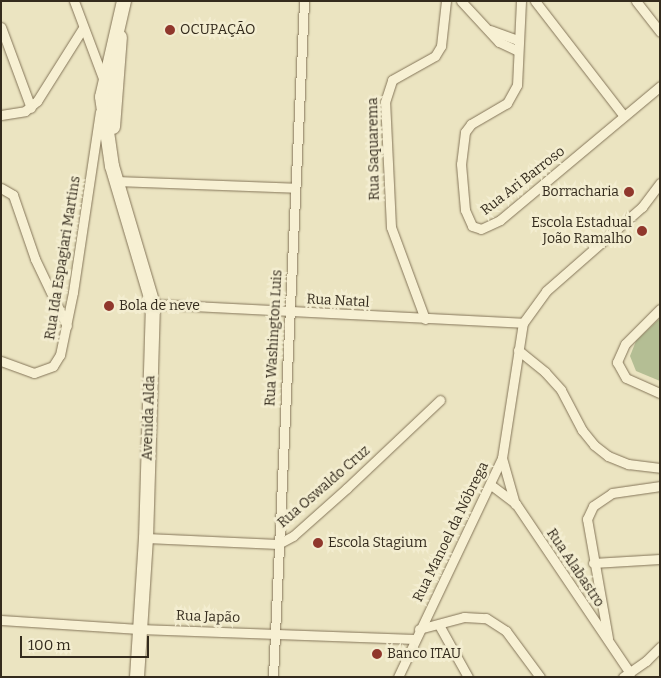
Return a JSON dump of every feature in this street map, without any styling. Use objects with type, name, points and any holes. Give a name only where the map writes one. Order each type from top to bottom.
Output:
[{"type":"main road","name":"Avenida Alda","points":[[124,1],[104,81],[102,97],[112,166],[153,304],[146,538],[137,677]]},
{"type":"main road","name":"Avenida Alda","points":[[112,166],[113,110],[120,16]]},
{"type":"main road","points":[[104,81],[113,110]]},
{"type":"street","points":[[74,1],[104,81]]},
{"type":"street","name":"Rua Washington Luis","points":[[273,677],[304,1]]},
{"type":"street","name":"Rua Saquarema","points":[[425,319],[391,227],[385,102],[392,80],[435,56],[441,46],[446,1]]},
{"type":"street","points":[[461,1],[498,42],[518,51]]},
{"type":"street","name":"Rua Ari Barroso","points":[[522,1],[518,40],[517,85],[507,103],[471,124],[465,132],[461,164],[463,196],[472,226],[481,229],[500,220],[660,86]]},
{"type":"street","points":[[535,1],[624,116]]},
{"type":"street","points":[[636,1],[660,32]]},
{"type":"street","points":[[1,27],[31,108]]},
{"type":"street","points":[[1,115],[31,108],[83,28]]},
{"type":"street","points":[[487,29],[518,40]]},
{"type":"street","name":"Rua Ida Espagiari Martins","points":[[1,361],[34,373],[44,371],[53,366],[60,355],[67,326],[102,97]]},
{"type":"street","points":[[116,181],[295,188]]},
{"type":"street","name":"Rua Manoel da Nóbrega","points":[[398,677],[491,485],[502,458],[523,323],[546,291],[642,207],[660,183]]},
{"type":"street","points":[[1,188],[13,195],[35,259],[67,326]]},
{"type":"street","name":"Rua Natal","points":[[153,304],[523,323]]},
{"type":"street","points":[[660,309],[625,344],[617,362],[626,378],[660,393]]},
{"type":"street","points":[[518,350],[545,372],[561,390],[582,430],[594,445],[608,456],[628,464],[660,468]]},
{"type":"street","name":"Rua Oswaldo Cruz","points":[[146,538],[278,544],[293,536],[440,400]]},
{"type":"street","points":[[502,458],[516,504]]},
{"type":"street","name":"Rua Alabastro","points":[[491,485],[516,504],[609,644],[626,675]]},
{"type":"street","points":[[609,644],[586,529],[586,519],[593,506],[612,493],[660,486]]},
{"type":"street","points":[[593,563],[660,560]]},
{"type":"street","points":[[420,629],[476,616],[496,622],[506,631],[541,676]]},
{"type":"street","name":"Rua Japão","points":[[1,620],[139,629],[415,639]]},
{"type":"street","points":[[439,625],[468,677]]},
{"type":"street","points":[[626,675],[660,647]]},
{"type":"green space","points":[[660,318],[660,381],[636,371],[630,356],[636,341]]},
{"type":"place","name":"OCUPAÇÃO","points":[[170,30]]},
{"type":"place","name":"Borracharia","points":[[629,192]]},
{"type":"place","name":"Escola Estadual João Ramalho","points":[[642,231]]},
{"type":"place","name":"Bola de neve","points":[[109,306]]},
{"type":"place","name":"Escola Stagium","points":[[318,543]]},
{"type":"place","name":"Banco ITAU","points":[[377,654]]}]
